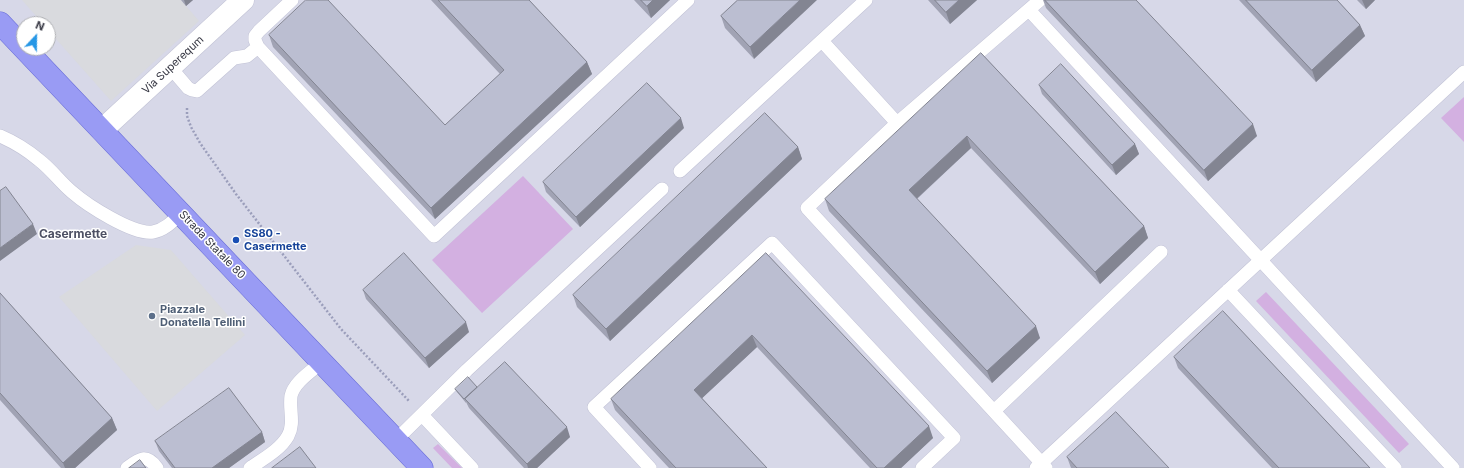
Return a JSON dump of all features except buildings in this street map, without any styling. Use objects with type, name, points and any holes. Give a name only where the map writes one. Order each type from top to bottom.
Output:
[{"type":"main road","name":"Strada Statale 80","points":[[0,23],[422,468]]},
{"type":"street","name":"Via Superequm","points":[[102,130],[243,0]]},
{"type":"lane","points":[[292,0],[256,34],[255,40],[258,47],[434,236],[688,0]]},
{"type":"lane","points":[[680,171],[866,0]]},
{"type":"lane","points":[[1040,0],[897,123],[807,208],[994,411],[1041,466],[1260,260],[1464,72]]},
{"type":"lane","points":[[1029,10],[1452,468]]},
{"type":"lane","points":[[822,41],[897,123]]},
{"type":"lane","points":[[170,67],[190,90],[195,91],[234,58],[246,56],[258,47]]},
{"type":"lane","points":[[0,136],[34,156],[80,198],[129,227],[142,231],[156,231],[168,225],[181,213]]},
{"type":"lane","points":[[396,440],[468,370],[662,189]]},
{"type":"lane","points":[[650,468],[594,407],[772,243],[954,438],[922,468]]},
{"type":"lane","points":[[994,411],[1161,252]]},
{"type":"lane","points":[[1228,290],[1395,468]]},
{"type":"lane","points":[[250,468],[285,441],[291,429],[291,396],[294,389],[299,382],[322,362]]},
{"type":"lane","points":[[422,415],[472,468]]},
{"type":"lane","points":[[127,468],[142,458],[150,461],[157,468]]},
{"type":"path","points":[[190,90],[186,111],[188,122],[221,174],[341,329],[422,415]]},
{"type":"shaded area","points":[[0,0],[1464,0],[1464,468],[0,468]]},
{"type":"shaded area","points":[[22,0],[181,0],[199,21],[111,101],[56,39],[56,16],[36,16]]},
{"type":"shaded area","points":[[1464,97],[1464,142],[1441,118]]},
{"type":"shaded area","points":[[523,176],[573,229],[482,313],[432,260]]},
{"type":"shaded area","name":"Piazzale Donatella Tellini","points":[[136,245],[171,250],[245,335],[157,411],[59,297]]},
{"type":"shaded area","points":[[1266,292],[1409,444],[1399,453],[1256,301]]},
{"type":"shaded area","points":[[438,444],[462,468],[452,468],[433,448]]},
{"type":"place","name":"SS80 - Casermette","points":[[236,240]]},
{"type":"place","name":"Piazzale Donatella Tellini","points":[[152,316]]},
{"type":"district","name":"Casermette","points":[[73,234]]}]
